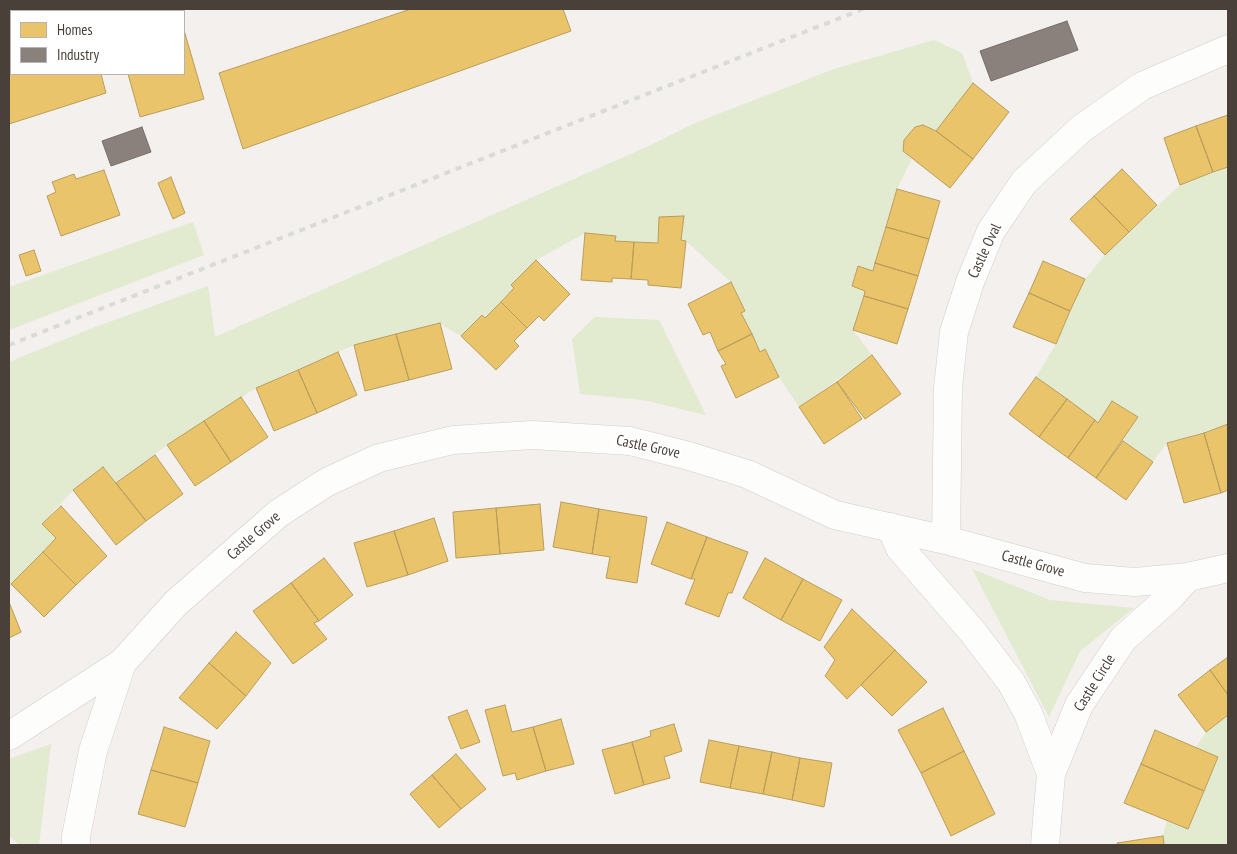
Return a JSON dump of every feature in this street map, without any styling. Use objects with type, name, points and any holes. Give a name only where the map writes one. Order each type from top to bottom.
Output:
[{"type":"street","name":"Castle Oval","points":[[946,540],[948,388],[954,332],[970,282],[991,231],[1024,182],[1081,129],[1142,86],[1228,49]]},
{"type":"street","name":"Castle Grove","points":[[9,736],[122,663],[176,603],[279,513],[327,482],[379,458],[453,440],[533,435],[630,441],[689,456],[747,474],[835,515],[946,540],[1085,578],[1135,582],[1188,577],[1228,568]]},
{"type":"street","points":[[891,527],[900,548],[972,632],[1011,682],[1028,713],[1051,774]]},
{"type":"street","name":"Castle Circle","points":[[1045,845],[1051,774],[1079,705],[1123,639],[1170,597],[1188,577]]},
{"type":"street","name":"Castle Grove","points":[[76,845],[76,836],[93,751],[122,663]]},
{"type":"green space","points":[[934,40],[962,53],[973,83],[936,131],[923,125],[915,127],[904,140],[903,151],[912,159],[897,189],[873,271],[858,266],[852,286],[865,291],[853,330],[872,355],[799,407],[779,377],[765,349],[760,352],[741,313],[745,311],[731,282],[686,241],[681,240],[683,217],[659,217],[658,243],[616,241],[616,236],[585,233],[536,260],[511,285],[514,288],[485,318],[482,315],[461,336],[440,324],[354,345],[256,388],[167,445],[116,483],[103,467],[73,490],[43,523],[56,538],[9,588],[9,362],[90,329],[208,286],[215,337],[651,145],[695,123],[834,69]]},
{"type":"green space","points":[[1228,167],[1228,424],[1167,443],[1153,462],[1123,441],[1138,417],[1112,401],[1098,423],[1036,377],[1056,344],[1085,279],[1105,255],[1180,185]]},
{"type":"green space","points":[[193,222],[204,255],[9,330],[9,287]]},
{"type":"green space","points":[[595,317],[659,320],[706,415],[643,400],[580,394],[572,339]]},
{"type":"green space","points":[[972,569],[1050,600],[1134,608],[1080,651],[1049,717]]},
{"type":"green space","points":[[1228,715],[1228,845],[1164,845],[1163,836],[1167,820],[1188,829],[1218,757],[1196,747],[1206,732]]},
{"type":"green space","points":[[51,744],[39,845],[20,845],[9,836],[9,759]]},
{"type":"building: Homes","points":[[411,9],[563,9],[571,31],[243,149],[219,73]]},
{"type":"building: Homes","points":[[185,33],[204,99],[140,117],[128,75],[185,75]]},
{"type":"building: Homes","points":[[9,67],[10,75],[101,75],[106,93],[9,124]]},
{"type":"building: Homes","points":[[973,83],[1009,112],[973,159],[936,131]]},
{"type":"building: Homes","points":[[1228,115],[1228,167],[1213,172],[1196,126]]},
{"type":"building: Homes","points":[[923,125],[936,131],[973,159],[950,188],[903,151],[904,140],[915,127]]},
{"type":"building: Homes","points":[[1196,126],[1213,172],[1180,185],[1164,138]]},
{"type":"building: Homes","points":[[1122,169],[1157,205],[1129,232],[1094,196]]},
{"type":"building: Homes","points":[[104,170],[120,215],[61,236],[47,196],[56,192],[52,182],[74,174],[76,179]]},
{"type":"building: Homes","points":[[171,177],[185,213],[173,219],[158,183]]},
{"type":"building: Homes","points":[[897,189],[940,201],[929,239],[886,227]]},
{"type":"building: Homes","points":[[1094,196],[1129,232],[1105,255],[1070,219]]},
{"type":"building: Homes","points":[[684,216],[681,240],[686,241],[681,288],[648,285],[648,280],[631,279],[634,242],[658,243],[659,217]]},
{"type":"building: Homes","points":[[886,227],[929,239],[918,276],[875,263]]},
{"type":"building: Homes","points":[[585,233],[616,236],[615,241],[634,242],[631,279],[612,278],[612,282],[581,280]]},
{"type":"building: Homes","points":[[34,250],[41,271],[26,276],[19,255]]},
{"type":"building: Homes","points":[[536,260],[570,294],[544,321],[539,316],[527,328],[501,302],[514,288],[511,285]]},
{"type":"building: Homes","points":[[1043,261],[1085,279],[1070,311],[1029,293]]},
{"type":"building: Homes","points":[[875,263],[918,276],[908,309],[864,296],[865,291],[852,286],[858,266],[873,271]]},
{"type":"building: Homes","points":[[731,282],[745,311],[741,313],[752,334],[718,351],[710,332],[703,335],[688,304]]},
{"type":"building: Homes","points":[[1029,293],[1070,311],[1056,344],[1013,327]]},
{"type":"building: Homes","points":[[864,296],[908,309],[897,344],[853,330]]},
{"type":"building: Homes","points":[[501,302],[527,328],[514,341],[519,346],[496,370],[461,336],[482,315],[485,318]]},
{"type":"building: Homes","points":[[440,323],[452,369],[409,380],[396,334]]},
{"type":"building: Homes","points":[[396,334],[409,380],[365,391],[354,345]]},
{"type":"building: Homes","points":[[752,334],[760,352],[765,349],[779,377],[736,398],[721,366],[726,364],[718,351]]},
{"type":"building: Homes","points":[[338,352],[357,395],[317,413],[298,370]]},
{"type":"building: Homes","points":[[872,355],[901,394],[865,419],[837,382]]},
{"type":"building: Homes","points":[[298,370],[317,413],[274,431],[256,388]]},
{"type":"building: Homes","points":[[1036,377],[1067,399],[1039,437],[1009,414]]},
{"type":"building: Homes","points":[[837,382],[862,419],[824,444],[799,407]]},
{"type":"building: Homes","points":[[241,397],[268,437],[231,462],[204,421]]},
{"type":"building: Homes","points":[[1067,399],[1095,420],[1068,458],[1039,437]]},
{"type":"building: Homes","points":[[1112,401],[1138,417],[1096,478],[1068,458],[1095,420],[1098,423]]},
{"type":"building: Homes","points":[[204,421],[231,462],[195,486],[167,445]]},
{"type":"building: Homes","points":[[1228,424],[1228,490],[1221,493],[1204,433]]},
{"type":"building: Homes","points":[[1204,433],[1221,493],[1184,503],[1167,443]]},
{"type":"building: Homes","points":[[1123,441],[1153,462],[1126,500],[1096,478]]},
{"type":"building: Homes","points":[[155,455],[183,494],[146,521],[116,483]]},
{"type":"building: Homes","points":[[103,467],[146,521],[116,545],[73,490]]},
{"type":"building: Homes","points":[[561,502],[599,509],[592,554],[553,547]]},
{"type":"building: Homes","points":[[540,504],[544,550],[500,554],[496,508]]},
{"type":"building: Homes","points":[[61,506],[107,556],[76,585],[43,552],[56,538],[42,524]]},
{"type":"building: Homes","points":[[496,508],[500,554],[456,558],[453,512]]},
{"type":"building: Homes","points":[[599,509],[647,517],[637,583],[606,578],[610,557],[592,554]]},
{"type":"building: Homes","points":[[434,518],[448,561],[408,575],[394,531]]},
{"type":"building: Homes","points":[[667,522],[707,537],[691,579],[651,564]]},
{"type":"building: Homes","points":[[394,531],[408,575],[367,587],[354,543]]},
{"type":"building: Homes","points":[[707,537],[748,552],[732,593],[728,593],[719,617],[685,604],[695,579],[691,579]]},
{"type":"building: Homes","points":[[43,552],[76,585],[44,617],[11,584]]},
{"type":"building: Homes","points":[[324,558],[353,595],[319,621],[291,583]]},
{"type":"building: Homes","points":[[765,558],[803,579],[781,620],[743,598]]},
{"type":"building: Homes","points":[[803,579],[842,600],[820,641],[781,620]]},
{"type":"building: Homes","points":[[291,583],[319,621],[314,623],[327,639],[293,664],[253,611]]},
{"type":"building: Homes","points":[[9,602],[21,632],[9,638]]},
{"type":"building: Homes","points":[[852,609],[895,650],[847,699],[825,676],[835,660],[824,647]]},
{"type":"building: Homes","points":[[236,632],[271,663],[246,696],[209,663]]},
{"type":"building: Homes","points":[[895,650],[927,682],[892,716],[861,685]]},
{"type":"building: Homes","points":[[1228,657],[1228,695],[1210,670]]},
{"type":"building: Homes","points":[[209,663],[246,696],[217,729],[179,698]]},
{"type":"building: Homes","points":[[1210,670],[1228,695],[1228,715],[1206,732],[1178,695]]},
{"type":"building: Homes","points":[[505,705],[512,732],[533,727],[546,771],[517,780],[515,773],[503,776],[485,710]]},
{"type":"building: Homes","points":[[943,708],[964,751],[921,773],[898,730]]},
{"type":"building: Homes","points":[[467,710],[480,742],[461,749],[448,717]]},
{"type":"building: Homes","points":[[561,719],[574,764],[546,771],[533,727]]},
{"type":"building: Homes","points":[[674,724],[682,751],[664,757],[670,778],[644,785],[632,742],[651,736],[650,731]]},
{"type":"building: Homes","points":[[164,727],[210,741],[198,783],[151,770]]},
{"type":"building: Homes","points":[[1155,730],[1218,757],[1204,791],[1141,764]]},
{"type":"building: Homes","points":[[709,740],[739,746],[730,788],[700,782]]},
{"type":"building: Homes","points":[[632,742],[644,785],[615,794],[602,750]]},
{"type":"building: Homes","points":[[739,746],[772,752],[763,794],[730,788]]},
{"type":"building: Homes","points":[[964,751],[995,814],[951,836],[921,773]]},
{"type":"building: Homes","points":[[772,752],[800,758],[792,800],[763,794]]},
{"type":"building: Homes","points":[[456,754],[486,789],[461,809],[432,775]]},
{"type":"building: Homes","points":[[800,758],[832,763],[824,807],[792,800]]},
{"type":"building: Homes","points":[[1141,764],[1204,791],[1188,829],[1124,803]]},
{"type":"building: Homes","points":[[151,770],[198,783],[185,827],[138,814]]},
{"type":"building: Homes","points":[[432,775],[461,809],[439,828],[410,794]]},
{"type":"building: Homes","points":[[1163,836],[1164,845],[1118,845],[1117,843]]},
{"type":"building: Industry","points":[[1067,21],[1078,50],[991,81],[980,51]]},
{"type":"building: Industry","points":[[142,127],[151,152],[111,166],[102,141]]},
{"type":"railway","points":[[9,345],[863,9]]}]
